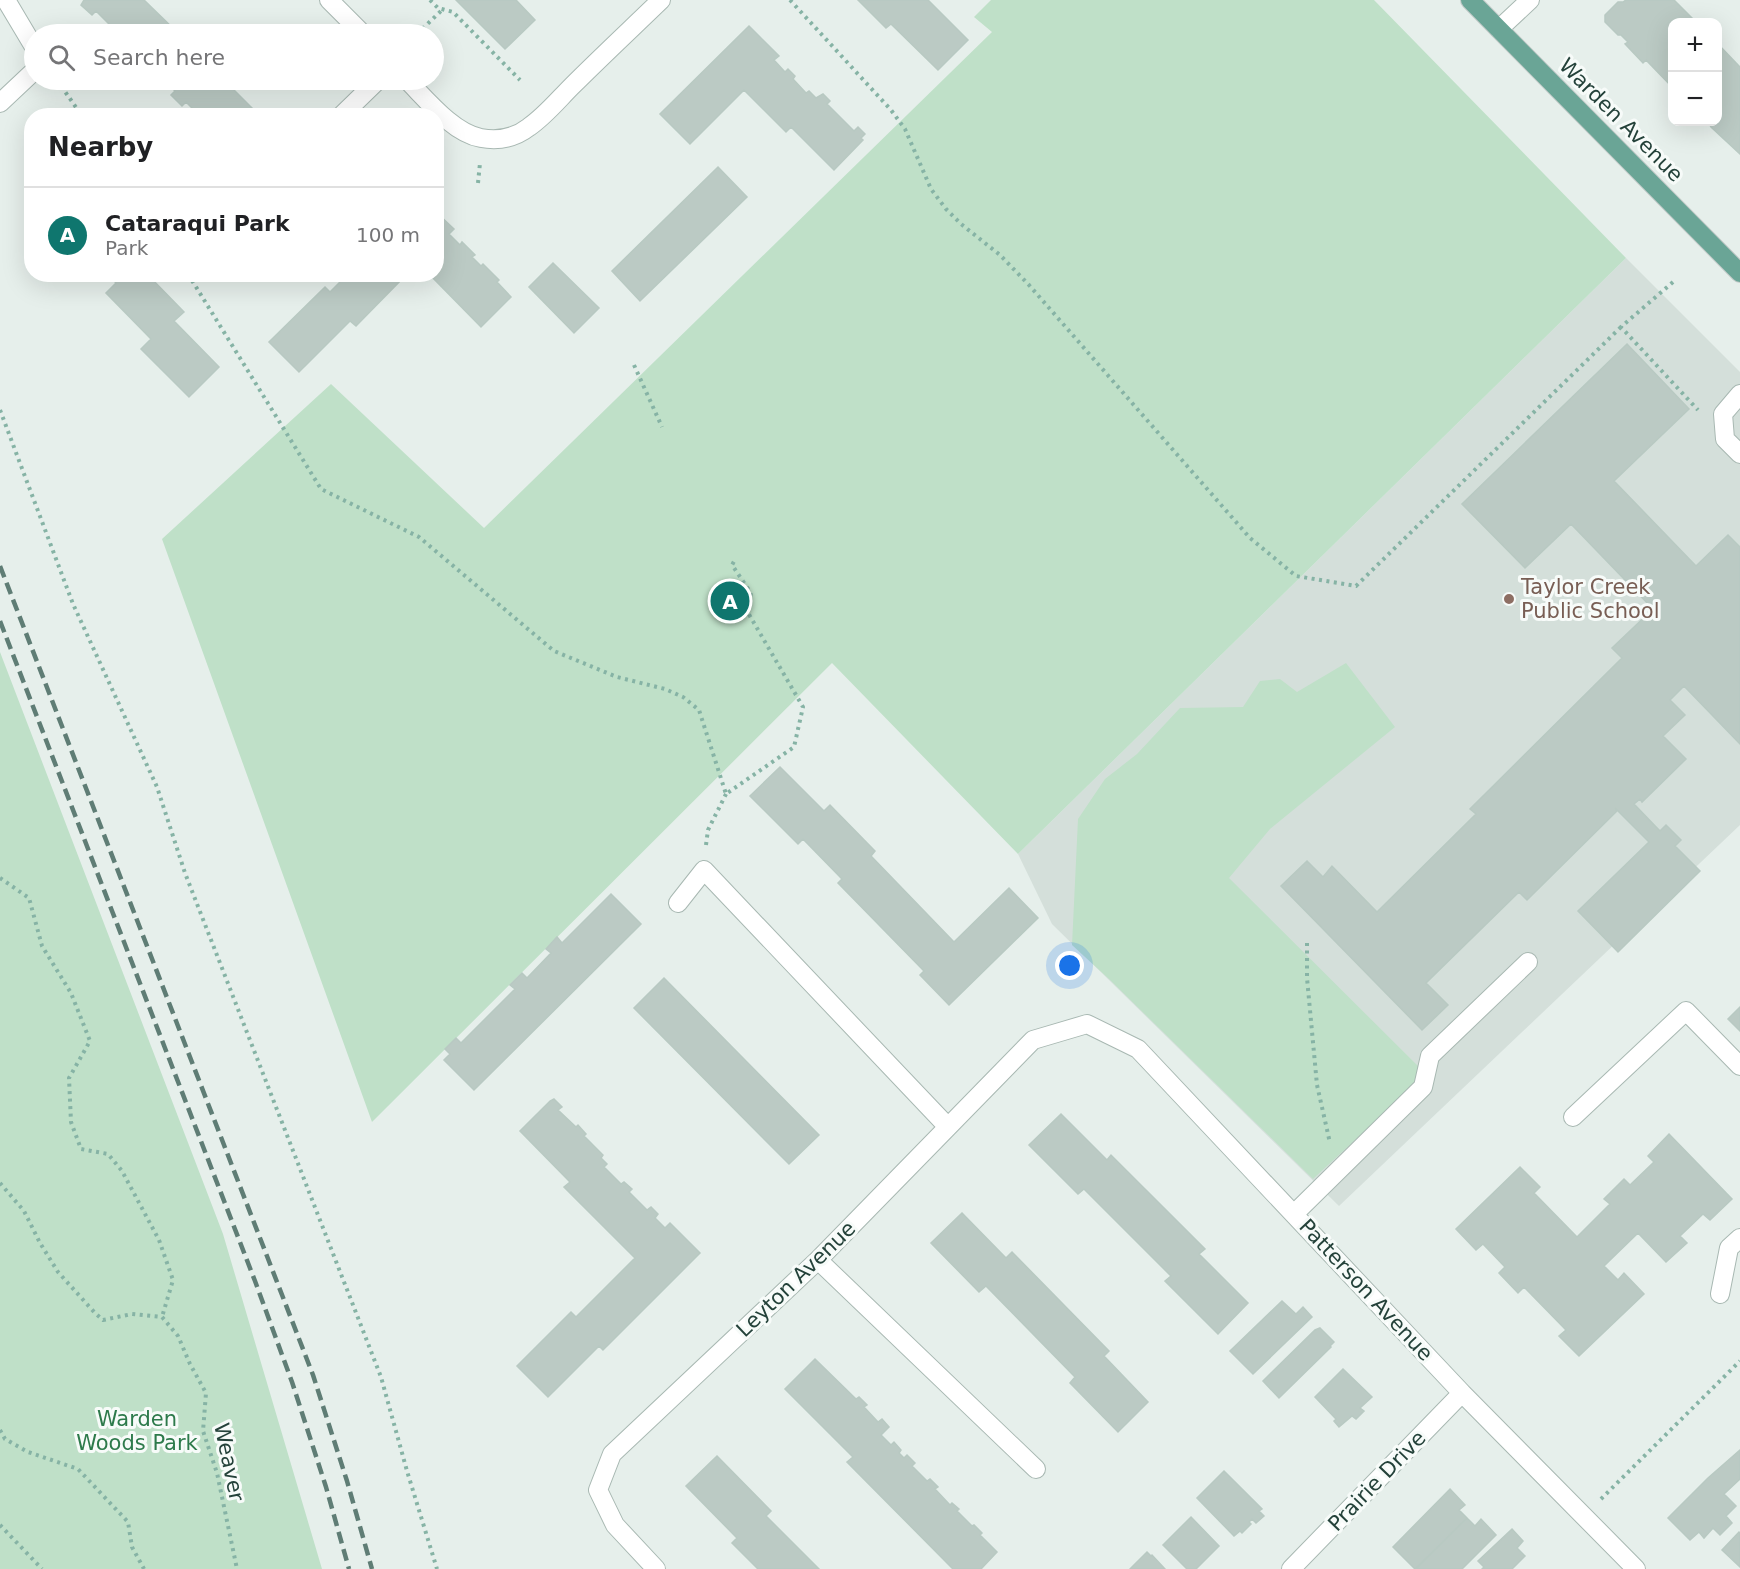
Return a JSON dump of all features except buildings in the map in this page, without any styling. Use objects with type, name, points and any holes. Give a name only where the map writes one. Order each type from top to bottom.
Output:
[{"type":"main road","name":"Warden Avenue","points":[[1470,0],[1740,273]]},
{"type":"street","points":[[6,0],[24,30]]},
{"type":"street","points":[[329,0],[353,24]]},
{"type":"street","points":[[444,117],[468,134],[480,138],[500,140],[528,128],[661,0]]},
{"type":"street","points":[[1499,29],[1530,0]]},
{"type":"street","points":[[0,103],[24,80]]},
{"type":"street","points":[[349,108],[368,90]]},
{"type":"street","points":[[417,90],[435,108]]},
{"type":"street","points":[[1740,394],[1723,414],[1725,439],[1740,454]]},
{"type":"street","points":[[678,903],[704,870],[948,1127]]},
{"type":"street","points":[[1294,1214],[1423,1087],[1430,1056],[1528,962]]},
{"type":"street","points":[[1573,1117],[1686,1011],[1740,1066]]},
{"type":"street","name":"Leyton Avenue","points":[[656,1569],[615,1525],[598,1490],[612,1454],[818,1260],[1033,1040],[1087,1024]]},
{"type":"street","name":"Patterson Avenue","points":[[1087,1024],[1138,1049],[1462,1393],[1636,1569]]},
{"type":"street","points":[[1720,1294],[1729,1248],[1740,1238]]},
{"type":"street","points":[[818,1260],[1036,1469]]},
{"type":"street","name":"Prairie Drive","points":[[1291,1569],[1462,1393]]},
{"type":"path","points":[[430,0],[438,8],[453,12],[520,80]]},
{"type":"path","points":[[790,0],[891,110],[905,129],[931,189],[946,209],[1000,255],[1029,285],[1250,538],[1296,576],[1356,586],[1621,327],[1673,282]]},
{"type":"path","points":[[427,24],[442,10]]},
{"type":"path","points":[[63,90],[76,108]]},
{"type":"path","points":[[478,183],[481,159]]},
{"type":"path","points":[[193,282],[321,489],[419,537],[554,651],[617,677],[666,689],[683,697],[699,710],[726,794]]},
{"type":"path","points":[[1621,327],[1700,412]]},
{"type":"path","points":[[634,365],[662,427]]},
{"type":"path","points":[[0,410],[73,604],[157,787],[190,884],[381,1377],[406,1471],[437,1569]]},
{"type":"path","points":[[704,870],[708,830],[726,794],[794,747],[803,707],[747,611],[751,593],[732,565],[736,558]]},
{"type":"path","points":[[0,878],[29,898],[42,946],[71,993],[90,1041],[69,1078],[71,1122],[81,1149],[108,1154],[122,1171],[159,1240],[173,1280],[162,1317],[132,1314],[103,1320],[58,1272],[24,1211],[0,1183]]},
{"type":"path","points":[[1307,943],[1307,978],[1317,1085],[1330,1145],[1339,1169]]},
{"type":"path","name":"Weaver","points":[[162,1317],[178,1336],[206,1393],[203,1431],[217,1473],[237,1569]]},
{"type":"path","points":[[1582,1516],[1740,1361]]},
{"type":"path","points":[[0,1430],[5,1439],[28,1452],[78,1469],[128,1522],[132,1547],[144,1569]]},
{"type":"path","points":[[0,1525],[42,1569]]},
{"type":"shaded area","name":"Taylor Creek Public School","points":[[1626,258],[1740,372],[1740,825],[1339,1206],[1052,924],[1018,854]]},
{"type":"green space","points":[[991,0],[1374,0],[1626,258],[1018,854],[832,663],[372,1122],[162,539],[331,384],[484,528],[992,32],[974,17]]},
{"type":"green space","name":"Warden Woods Park","points":[[0,652],[223,1234],[322,1569],[0,1569]]},
{"type":"green space","points":[[1346,663],[1395,727],[1270,829],[1229,878],[1426,1074],[1313,1179],[1072,945],[1078,819],[1105,779],[1137,754],[1180,708],[1243,707],[1260,681],[1280,679],[1297,692]]},
{"type":"railway","points":[[0,566],[313,1375],[372,1569]]},
{"type":"railway","points":[[0,621],[255,1281],[292,1382],[326,1487],[349,1569]]},
{"type":"place","name":"Taylor Creek Public School","points":[[1509,599]]},
{"type":"place","name":"Cataraqui Park","points":[[730,601]]}]
